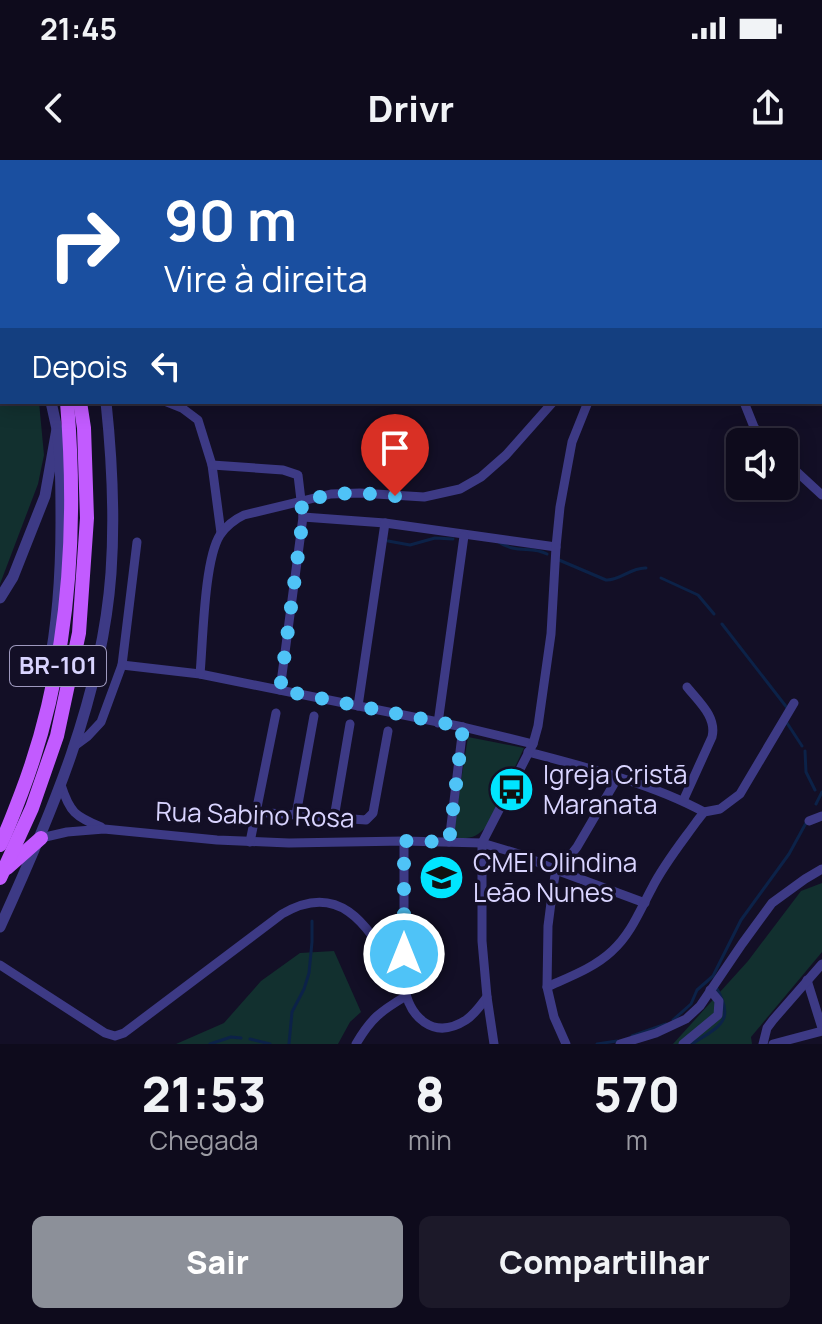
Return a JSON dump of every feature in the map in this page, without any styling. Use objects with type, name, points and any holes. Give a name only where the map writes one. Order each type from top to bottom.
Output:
[{"type":"main road","name":"BR-101","points":[[0,845],[40,741],[56,679],[71,552],[71,454],[67,404]]},
{"type":"main road","name":"BR-101","points":[[2,874],[32,808],[57,736],[79,633],[87,518],[83,404]]},
{"type":"main road","points":[[2,874],[41,838]]},
{"type":"street","points":[[0,829],[27,765],[41,711],[56,625],[61,557],[61,461],[51,404]]},
{"type":"street","points":[[0,927],[41,838],[61,785],[91,689],[99,652],[111,575],[113,487],[106,404]]},
{"type":"street","points":[[172,404],[198,420],[212,465],[221,533]]},
{"type":"street","points":[[200,674],[210,566],[221,533],[237,518],[331,494],[424,497],[460,489],[481,477],[506,455],[551,404]]},
{"type":"street","points":[[494,1044],[482,941],[482,843],[531,748],[543,700],[560,507],[572,442],[587,404]]},
{"type":"street","points":[[745,404],[755,428]]},
{"type":"street","points":[[0,598],[13,577],[45,496],[57,429]]},
{"type":"street","points":[[212,465],[283,470],[298,475],[303,517],[280,690]]},
{"type":"street","points":[[798,473],[822,495]]},
{"type":"street","points":[[303,517],[385,523],[556,547]]},
{"type":"street","points":[[358,706],[385,523]]},
{"type":"street","points":[[438,723],[464,536]]},
{"type":"street","points":[[73,747],[101,722],[122,665],[137,542]]},
{"type":"street","points":[[122,665],[200,674],[463,727],[618,777],[704,812],[720,809],[740,794],[794,703]]},
{"type":"street","points":[[683,801],[714,728],[711,718],[687,687]]},
{"type":"street","points":[[250,842],[276,713]]},
{"type":"street","points":[[296,815],[314,716]]},
{"type":"street","points":[[334,818],[350,724]]},
{"type":"street","points":[[449,842],[463,727]]},
{"type":"street","points":[[256,812],[366,820],[373,813],[388,731]]},
{"type":"street","points":[[566,1044],[554,1017],[547,987],[549,916],[556,870],[583,838],[618,777]]},
{"type":"street","name":"Rua Sabino Rosa","points":[[61,785],[74,815],[104,829]]},
{"type":"street","points":[[547,987],[580,972],[622,941],[658,877],[704,812]]},
{"type":"street","points":[[809,821],[822,816]]},
{"type":"street","name":"Rua Sabino Rosa","points":[[41,838],[104,829],[250,842],[482,843]]},
{"type":"street","points":[[404,841],[404,985],[409,1005],[422,1022],[431,1027],[444,1028],[467,1020],[487,997]]},
{"type":"street","points":[[482,843],[519,854],[645,903]]},
{"type":"street","points":[[620,1044],[656,1033],[686,1019],[700,1006],[772,903],[822,869]]},
{"type":"street","points":[[0,965],[105,1033],[115,1036],[124,1033],[282,914],[306,903],[319,903],[334,904],[348,910],[364,923],[404,985]]},
{"type":"street","points":[[763,1044],[767,1028],[822,964]]},
{"type":"street","points":[[773,1044],[822,1030],[807,980]]},
{"type":"street","points":[[683,1044],[718,1015],[719,1001],[710,990]]},
{"type":"street","points":[[356,1044],[372,1020],[406,996]]},
{"type":"green space","points":[[0,404],[39,404],[44,455],[38,484],[0,584]]},
{"type":"green space","points":[[468,737],[524,748],[487,826],[474,836],[458,838],[453,831]]},
{"type":"green space","points":[[822,883],[822,952],[751,1037],[752,1044],[673,1044],[748,961],[801,891]]},
{"type":"green space","points":[[334,951],[361,1012],[350,1022],[338,1044],[176,1044],[224,1023],[261,981],[300,953]]},
{"type":"waterway","points":[[388,541],[410,545],[435,538],[453,539]]},
{"type":"waterway","points":[[497,541],[511,548],[547,554]]},
{"type":"waterway","points":[[559,560],[606,580],[646,568]]},
{"type":"waterway","points":[[661,578],[698,595],[714,614]]},
{"type":"waterway","points":[[722,624],[788,709]]},
{"type":"waterway","points":[[787,723],[802,746]]},
{"type":"waterway","points":[[805,751],[806,772],[815,790]]},
{"type":"waterway","points":[[816,804],[822,792]]},
{"type":"waterway","points":[[673,1020],[691,1004],[697,990],[713,976],[741,920],[789,854],[806,823]]},
{"type":"waterway","points":[[289,1044],[292,1012],[309,973],[312,921]]},
{"type":"waterway","points":[[692,1044],[717,1027],[725,1015],[716,987]]},
{"type":"waterway","points":[[632,1036],[666,1024]]},
{"type":"waterway","points":[[210,1044],[231,1037],[241,1038]]},
{"type":"waterway","points":[[250,1039],[270,1044]]},
{"type":"waterway","points":[[597,1044],[617,1041]]},
{"type":"place","name":"Igreja Cristã Maranata","points":[[512,790]]},
{"type":"place","name":"CMEI Olindina Leão Nunes","points":[[442,878]]},
{"type":"route","points":[[395,496],[331,494],[301,502],[303,517],[280,690],[463,727],[449,842],[404,841],[404,954]]}]
